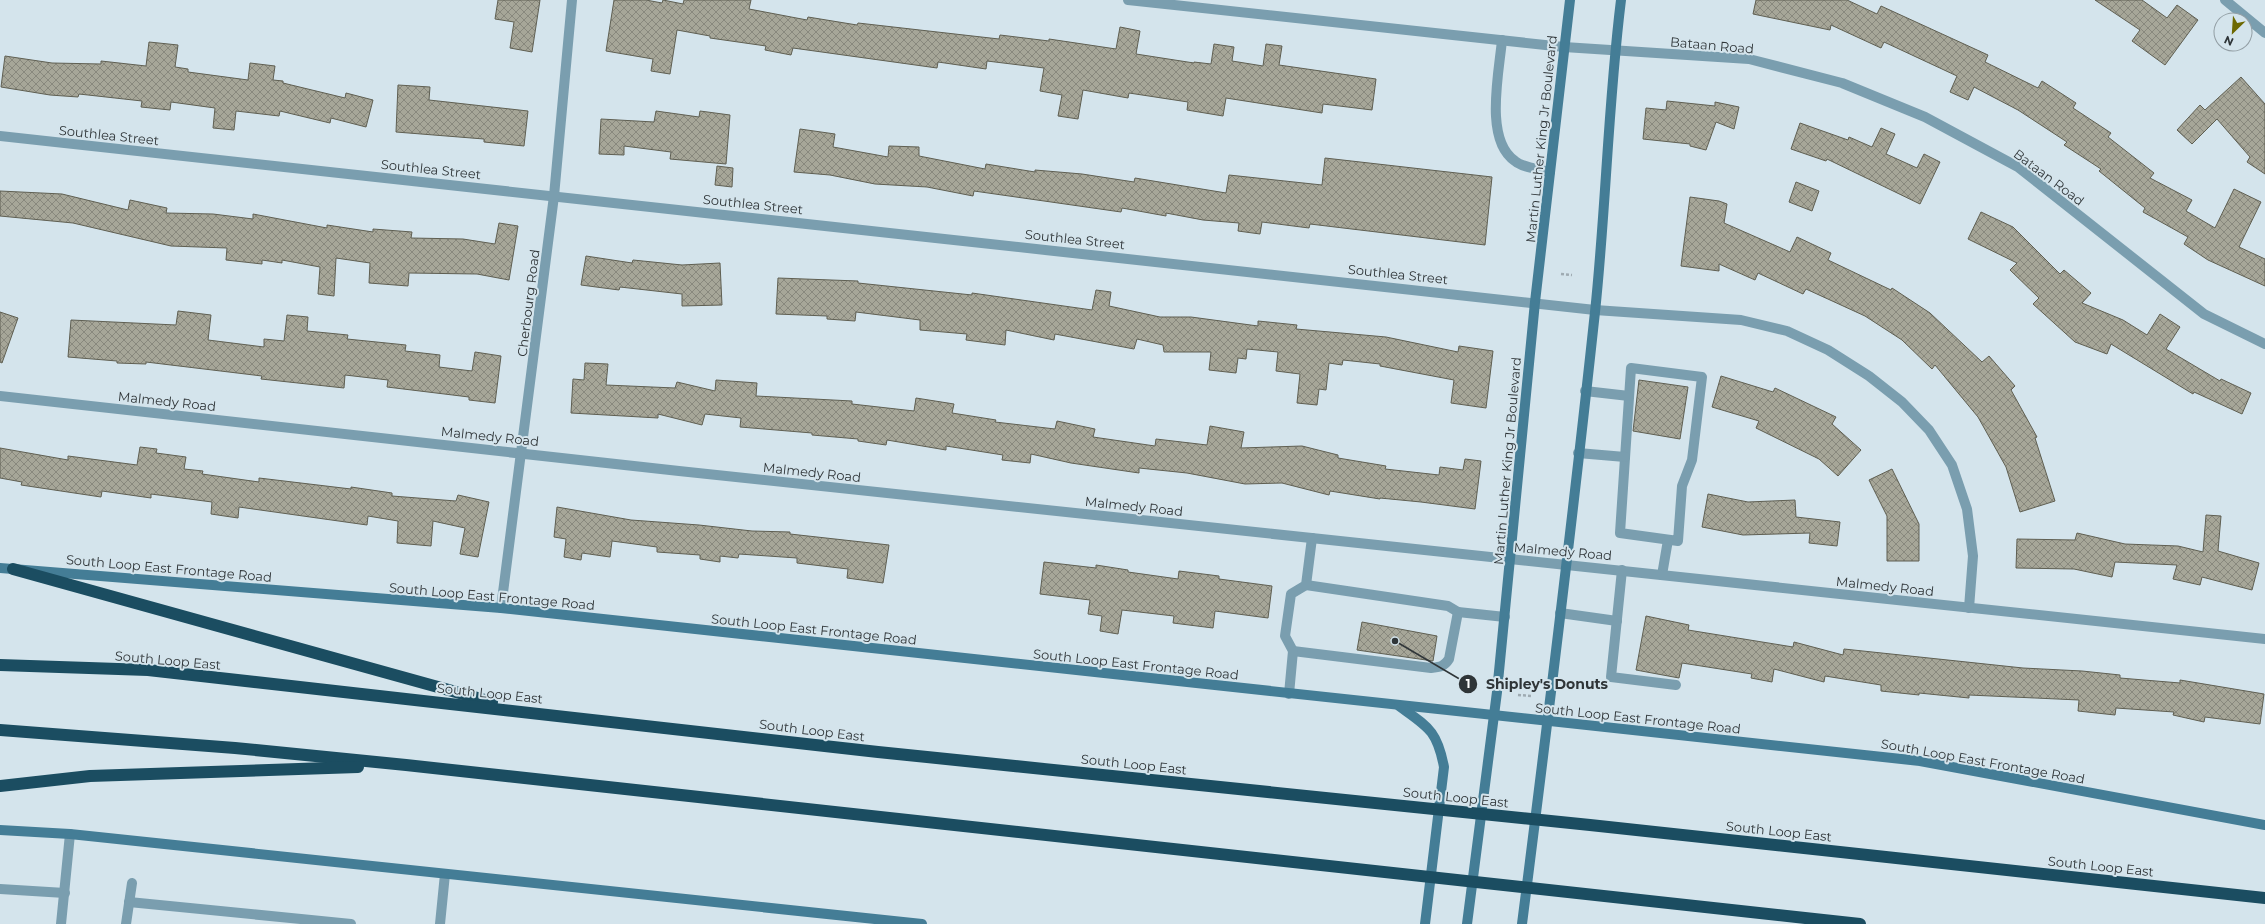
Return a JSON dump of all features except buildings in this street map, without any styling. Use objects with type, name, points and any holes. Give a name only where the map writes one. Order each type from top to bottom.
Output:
[{"type":"highway","points":[[14,569],[526,711]]},
{"type":"highway","name":"South Loop East","points":[[0,665],[148,670],[526,711],[878,752],[1590,825],[2265,898]]},
{"type":"highway","points":[[0,730],[235,748],[406,765],[1860,924]]},
{"type":"highway","points":[[0,786],[90,776],[406,765]]},
{"type":"main road","name":"Martin Luther King Jr Boulevard","points":[[1467,924],[1495,715],[1535,302],[1570,0]]},
{"type":"main road","points":[[1522,924],[1548,721],[1595,310],[1614,51],[1621,0]]},
{"type":"main road","name":"South Loop East Frontage Road","points":[[0,568],[501,608],[1920,761],[2265,825]]},
{"type":"main road","points":[[1398,705],[1426,725],[1439,744],[1444,767],[1425,924]]},
{"type":"main road","points":[[0,830],[70,834],[922,924]]},
{"type":"street","name":"Cherbourg Road","points":[[501,608],[554,196],[572,0]]},
{"type":"street","name":"Bataan Road","points":[[1128,0],[1564,47],[1749,60],[1842,83],[1925,117],[2018,167],[2204,314],[2265,344]]},
{"type":"street","points":[[2226,0],[2265,33]]},
{"type":"street","points":[[1502,40],[1495,119],[1503,150],[1516,162],[1550,172]]},
{"type":"street","name":"Southlea Street","points":[[0,136],[1535,302],[1595,310],[1741,320],[1787,331],[1828,350],[1869,376],[1897,398],[1929,430],[1952,466],[1966,509],[1973,556],[1969,608]]},
{"type":"street","points":[[1631,368],[1702,377],[1692,460],[1682,486],[1678,541],[1620,533],[1625,457],[1631,368]]},
{"type":"street","points":[[1586,391],[1629,396]]},
{"type":"street","name":"Malmedy Road","points":[[0,396],[1511,560],[1566,564],[2265,639]]},
{"type":"street","points":[[1578,453],[1625,457]]},
{"type":"street","points":[[1306,585],[1312,538]]},
{"type":"street","points":[[1662,575],[1668,540]]},
{"type":"street","points":[[1622,570],[1611,677],[1676,686]]},
{"type":"street","points":[[1289,694],[1293,652],[1285,636],[1291,594],[1306,585],[1448,606],[1458,612],[1505,617]]},
{"type":"street","points":[[1293,652],[1430,668],[1440,667],[1446,664],[1449,659],[1458,612]]},
{"type":"street","points":[[1560,614],[1617,621]]},
{"type":"street","points":[[61,924],[70,834]]},
{"type":"street","points":[[440,924],[445,874]]},
{"type":"street","points":[[126,924],[132,883]]},
{"type":"street","points":[[0,889],[65,894]]},
{"type":"street","points":[[129,902],[351,924]]},
{"type":"path","points":[[1561,274],[1572,275]]},
{"type":"path","points":[[1518,695],[1532,696]]},
{"type":"place","name":"Shipley's Donuts","points":[[1395,641]]}]
